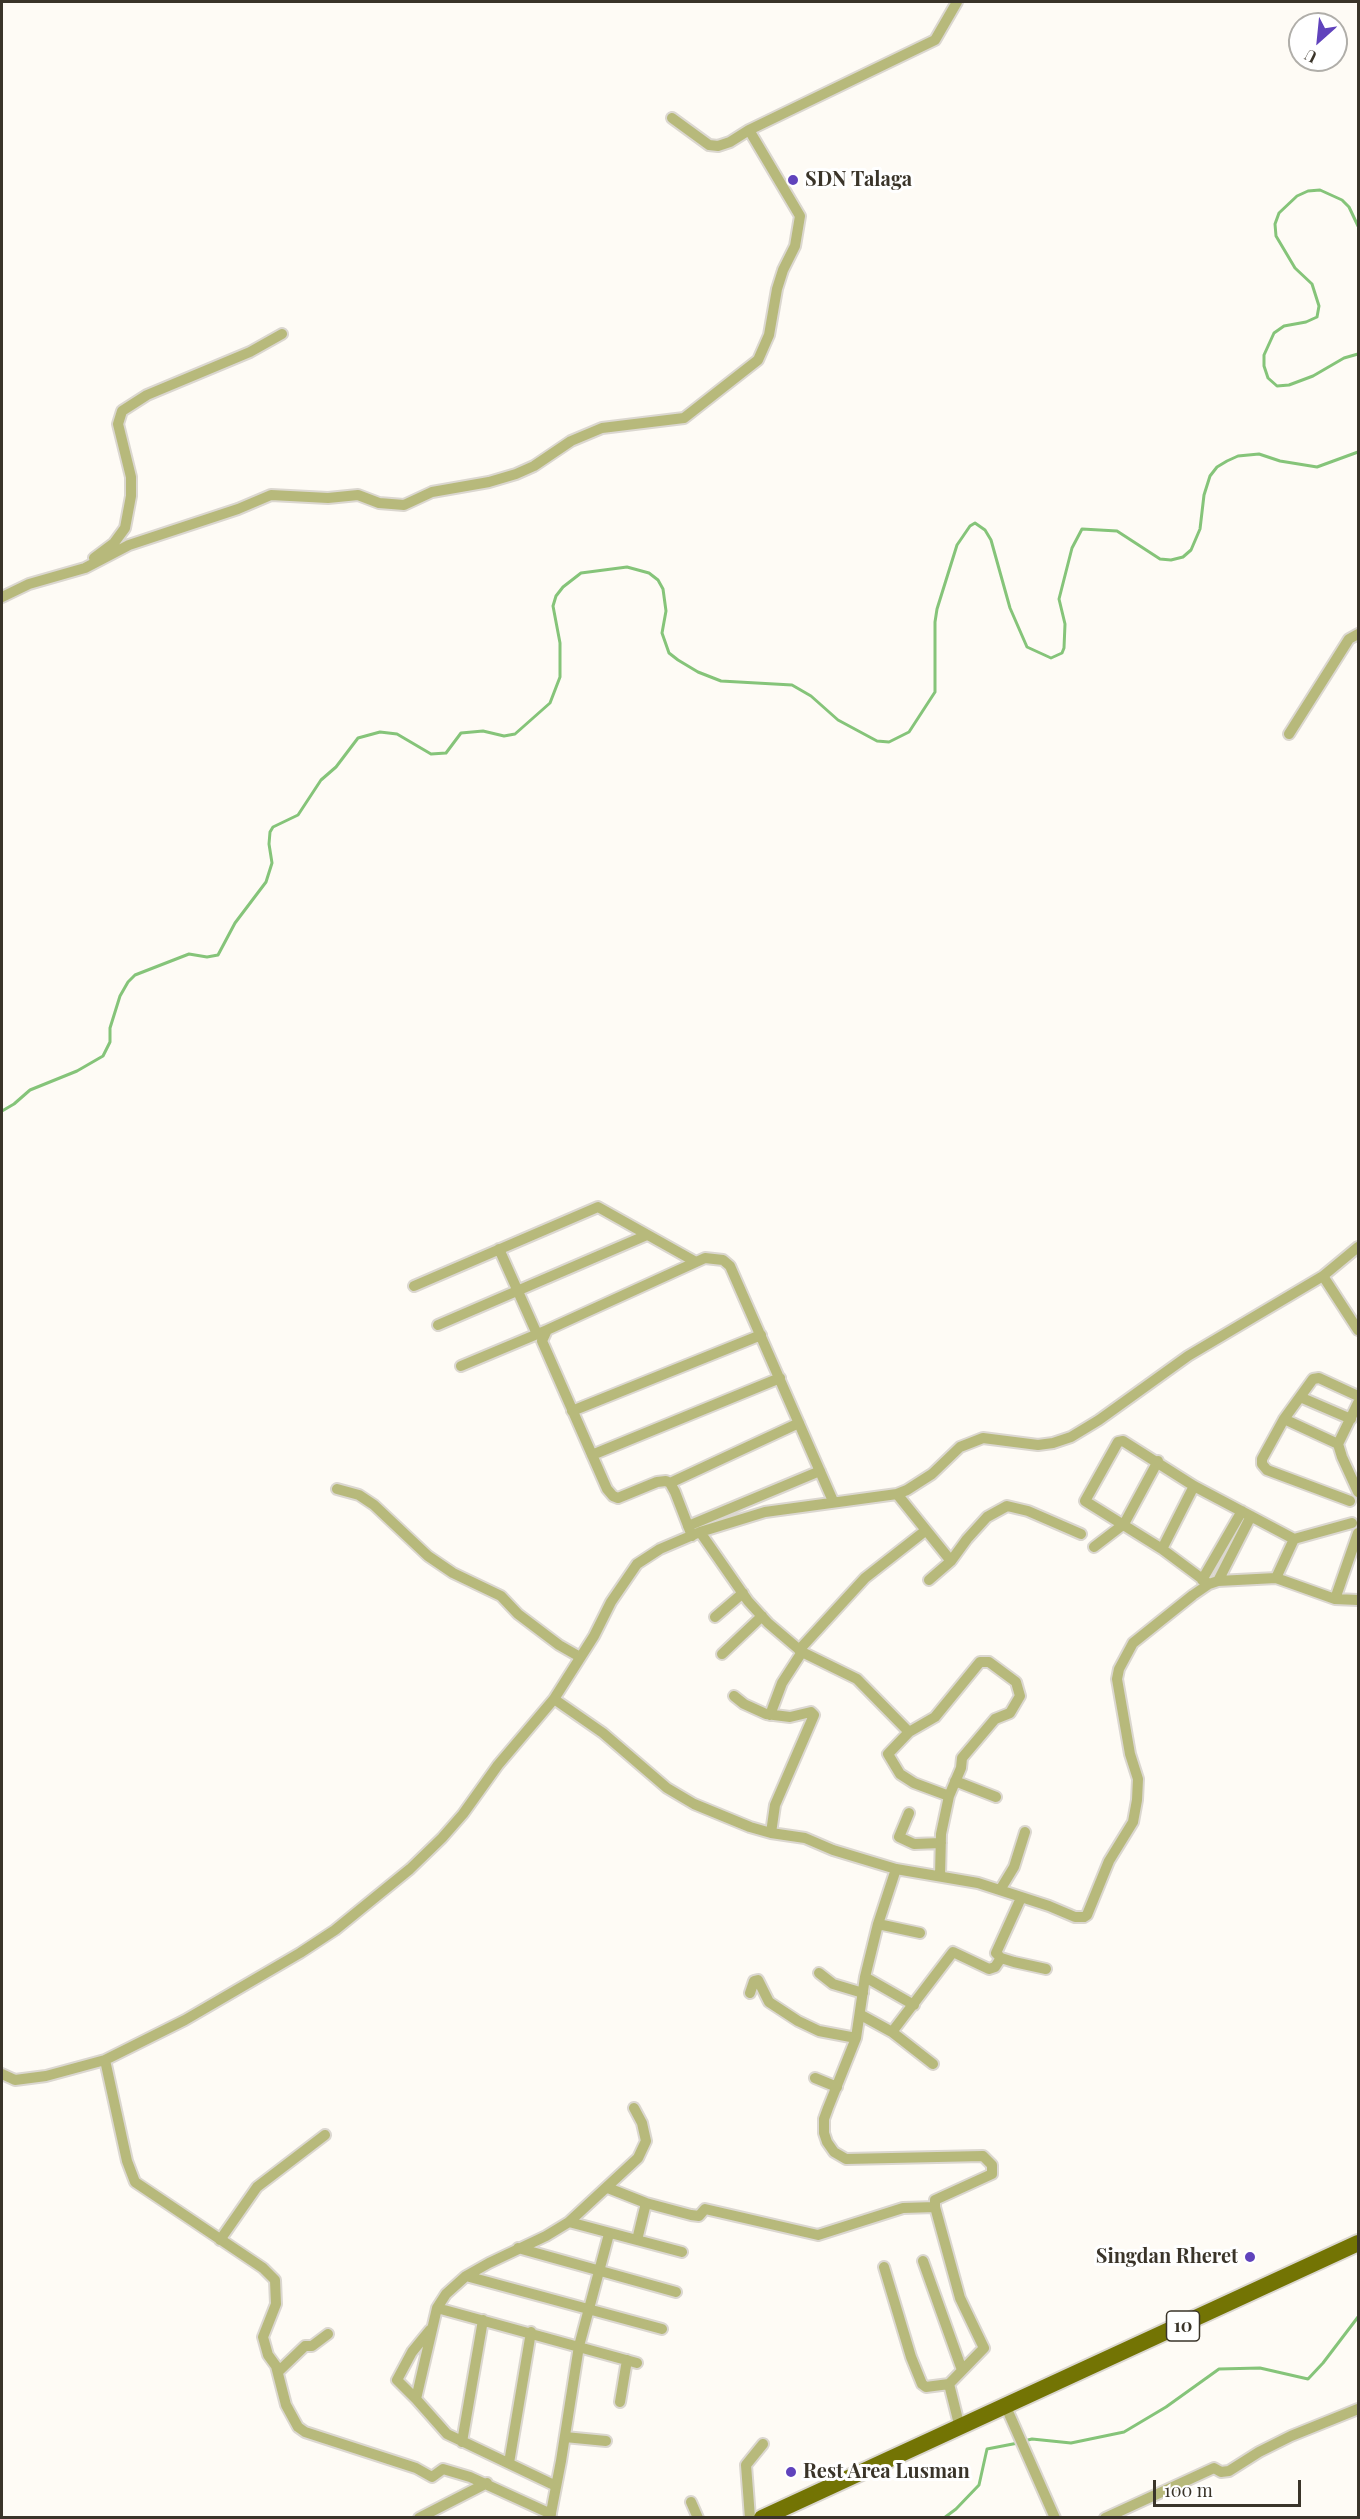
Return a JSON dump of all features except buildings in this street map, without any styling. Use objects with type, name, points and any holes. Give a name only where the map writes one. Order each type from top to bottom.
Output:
[{"type":"highway","name":"10","points":[[762,2517],[788,2512],[960,2427],[1359,2244]]},
{"type":"street","points":[[672,118],[709,145],[718,146],[730,142],[750,130],[935,40],[957,2]]},
{"type":"street","points":[[2,597],[29,584],[77,570],[129,544],[238,509],[271,495],[328,498],[358,495],[378,503],[404,505],[432,492],[489,482],[516,474],[534,466],[571,441],[602,428],[684,418],[758,360],[770,335],[783,270],[795,246],[800,216],[750,130]]},
{"type":"street","points":[[77,570],[114,543],[125,528],[131,496],[130,477],[118,424],[122,411],[147,396],[250,352],[282,334]]},
{"type":"street","points":[[1289,734],[1349,639],[1359,634]]},
{"type":"street","points":[[414,1286],[598,1207],[696,1262]]},
{"type":"street","points":[[438,1326],[647,1234]]},
{"type":"street","points":[[693,1531],[765,1512],[897,1494],[932,1474],[960,1447],[983,1438],[1038,1445],[1071,1437],[1099,1420],[1188,1356],[1323,1276],[1359,1247]]},
{"type":"street","points":[[499,1249],[517,1291],[542,1332],[544,1349],[607,1489],[613,1496],[618,1498],[627,1496],[657,1482],[670,1483],[799,1423]]},
{"type":"street","points":[[461,1366],[705,1258],[715,1257],[730,1266],[833,1502]]},
{"type":"street","points":[[1323,1276],[1357,1326]]},
{"type":"street","points":[[572,1411],[760,1335]]},
{"type":"street","points":[[592,1455],[780,1378]]},
{"type":"street","points":[[1350,1501],[1263,1467],[1262,1459],[1284,1419],[1315,1378],[1359,1396]]},
{"type":"street","points":[[1300,1397],[1351,1419]]},
{"type":"street","points":[[1359,1403],[1338,1444],[1358,1492],[1350,1501],[1348,1512],[1355,1525],[1294,1539],[1194,1486],[1158,1461],[1123,1441],[1118,1442],[1086,1497],[1087,1504],[1125,1524],[1210,1582],[1276,1578],[1335,1599],[1359,1600]]},
{"type":"street","points":[[1284,1419],[1338,1444]]},
{"type":"street","points":[[1094,1547],[1125,1524],[1158,1461]]},
{"type":"street","points":[[2,2074],[15,2080],[46,2076],[105,2060],[185,2020],[300,1953],[343,1923],[410,1869],[463,1814],[498,1765],[554,1699],[594,1636],[611,1602],[637,1564],[693,1531],[820,1471]]},
{"type":"street","points":[[670,1483],[693,1531],[762,1616],[801,1651],[856,1679],[909,1732]]},
{"type":"street","points":[[1162,1549],[1194,1486]]},
{"type":"street","points":[[337,1489],[359,1495],[374,1505],[428,1556],[453,1573],[501,1596],[518,1614],[558,1645],[580,1657]]},
{"type":"street","points":[[897,1494],[951,1561]]},
{"type":"street","points":[[929,1580],[951,1561],[987,1517],[1007,1506],[1028,1511],[1081,1534]]},
{"type":"street","points":[[554,1699],[603,1733],[667,1788],[694,1804],[771,1833],[805,1838],[833,1850],[896,1869],[940,1876],[1000,1890],[1075,1917],[1087,1915],[1109,1861],[1133,1822],[1137,1800],[1138,1779],[1130,1754],[1120,1699],[1117,1679],[1119,1669],[1133,1643],[1210,1582],[1247,1513]]},
{"type":"street","points":[[1210,1582],[1247,1513]]},
{"type":"street","points":[[770,1715],[782,1683],[801,1651],[865,1578],[925,1531]]},
{"type":"street","points":[[1335,1599],[1354,1561],[1359,1533]]},
{"type":"street","points":[[1276,1578],[1294,1539]]},
{"type":"street","points":[[715,1617],[743,1593]]},
{"type":"street","points":[[722,1654],[762,1616]]},
{"type":"street","points":[[940,1876],[942,1843],[940,1834],[949,1796],[962,1768],[964,1756],[995,1719],[1010,1713],[1019,1698],[1020,1692],[1016,1682],[989,1662],[980,1662],[934,1717],[909,1732],[888,1754],[896,1769],[914,1783],[949,1796]]},
{"type":"street","points":[[734,1696],[754,1710],[770,1715],[789,1717],[811,1712],[814,1715],[775,1805],[771,1833]]},
{"type":"street","points":[[955,1781],[996,1797]]},
{"type":"street","points":[[909,1814],[898,1837],[914,1844],[942,1843]]},
{"type":"street","points":[[1000,1890],[1014,1867],[1025,1832]]},
{"type":"street","points":[[884,2267],[911,2357],[922,2384],[926,2387],[949,2384],[984,2348],[960,2298],[935,2207],[938,2197],[992,2174],[992,2165],[987,2158],[978,2156],[851,2160],[840,2157],[827,2142],[824,2133],[824,2119],[856,2038],[865,1977],[878,1924],[896,1869]]},
{"type":"street","points":[[1021,1898],[996,1953],[1001,1958],[1046,1968]]},
{"type":"street","points":[[878,1924],[920,1933]]},
{"type":"street","points":[[892,2032],[953,1952],[988,1970],[995,1967],[1001,1958]]},
{"type":"street","points":[[819,1973],[833,1984],[863,1993]]},
{"type":"street","points":[[865,1977],[914,2005]]},
{"type":"street","points":[[750,1994],[754,1981],[758,1980],[769,2002],[802,2024],[819,2031],[856,2038]]},
{"type":"street","points":[[861,2015],[892,2032],[933,2064]]},
{"type":"street","points":[[105,2060],[131,2176],[143,2188],[262,2268],[275,2280],[276,2304],[263,2337],[268,2355],[278,2372],[280,2388],[292,2420],[304,2432],[416,2468],[432,2477],[443,2469],[447,2469],[487,2483],[550,2516],[579,2346],[609,2234]]},
{"type":"street","points":[[815,2078],[837,2087]]},
{"type":"street","points":[[416,2399],[437,2308],[446,2294],[466,2276],[569,2222],[608,2188],[643,2150],[646,2141],[642,2123],[634,2108]]},
{"type":"street","points":[[220,2241],[257,2187],[325,2135]]},
{"type":"street","points":[[608,2188],[646,2203],[695,2216],[699,2216],[705,2209],[818,2235],[903,2208],[935,2207]]},
{"type":"street","points":[[637,2240],[646,2203]]},
{"type":"street","points":[[569,2222],[682,2252]]},
{"type":"street","points":[[518,2248],[676,2292]]},
{"type":"street","points":[[924,2261],[962,2370]]},
{"type":"street","points":[[466,2276],[662,2329]]},
{"type":"street","points":[[437,2308],[632,2361],[620,2402]]},
{"type":"street","points":[[462,2442],[483,2320]]},
{"type":"street","points":[[433,2327],[412,2352],[397,2380],[447,2434],[556,2486]]},
{"type":"street","points":[[509,2463],[531,2332]]},
{"type":"street","points":[[278,2372],[305,2346],[312,2346],[328,2334]]},
{"type":"street","points":[[949,2384],[960,2427]]},
{"type":"street","points":[[1006,2407],[1055,2517]]},
{"type":"street","points":[[1105,2517],[1155,2494],[1191,2481],[1211,2469],[1229,2471],[1291,2436],[1359,2409]]},
{"type":"street","points":[[565,2437],[606,2441]]},
{"type":"street","points":[[750,2517],[746,2465],[763,2444]]},
{"type":"street","points":[[419,2517],[487,2483]]},
{"type":"street","points":[[691,2502],[698,2517]]},
{"type":"waterway","points":[[1358,226],[1349,207],[1342,200],[1320,190],[1308,191],[1297,196],[1279,213],[1275,224],[1276,236],[1295,268],[1312,284],[1319,306],[1317,317],[1306,322],[1284,326],[1274,333],[1264,355],[1264,366],[1268,378],[1277,386],[1289,385],[1313,376],[1344,358],[1358,354]]},
{"type":"waterway","points":[[2,1111],[30,1090],[77,1071],[103,1056],[110,1042],[110,1028],[120,996],[135,975],[189,954],[207,957],[218,955],[235,923],[266,882],[272,863],[269,844],[273,827],[298,815],[321,780],[336,767],[358,738],[380,732],[397,734],[431,754],[446,753],[461,733],[483,731],[504,736],[515,734],[550,703],[560,677],[560,643],[553,606],[556,596],[563,587],[581,573],[627,567],[649,573],[658,580],[663,589],[666,611],[662,633],[669,653],[678,660],[698,672],[721,681],[792,685],[811,696],[838,720],[877,741],[889,742],[909,732],[935,692],[937,609],[957,545],[970,526],[975,523],[985,530],[991,540],[1010,608],[1027,647],[1051,658],[1062,653],[1064,648],[1065,624],[1059,599],[1072,548],[1082,529],[1117,531],[1160,559],[1171,560],[1183,557],[1191,550],[1200,529],[1204,495],[1210,476],[1217,467],[1238,456],[1259,454],[1280,461],[1317,467],[1358,452]]},
{"type":"waterway","points":[[1024,2441],[1032,2439],[1071,2443],[1124,2432],[1166,2407],[1219,2369],[1260,2368],[1308,2379],[1358,2317]]},
{"type":"waterway","points":[[944,2518],[979,2485],[987,2449],[1018,2443]]},
{"type":"place","name":"SDN Talaga","points":[[793,180]]},
{"type":"place","name":"Singdan Rheret","points":[[1250,2257]]},
{"type":"place","name":"Rest Area Lusman","points":[[791,2472]]}]
